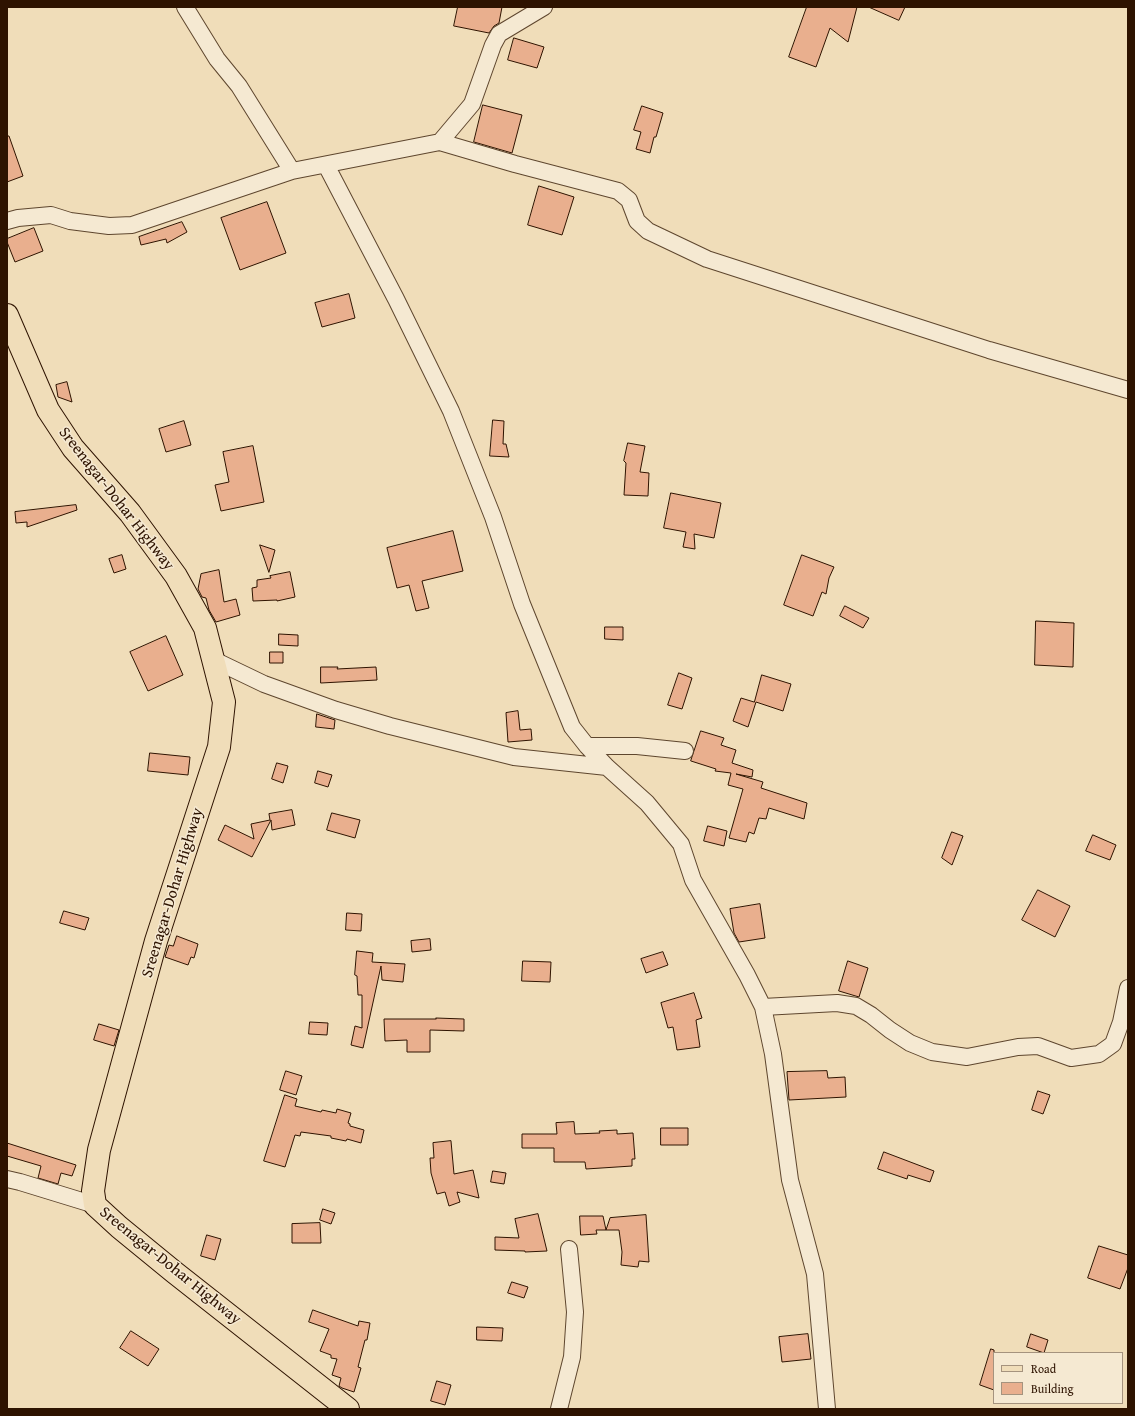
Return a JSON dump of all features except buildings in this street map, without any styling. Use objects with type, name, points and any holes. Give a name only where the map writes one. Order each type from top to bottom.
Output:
[{"type":"main road","name":"Sreenagar-Dohar Highway","points":[[7,315],[48,410],[73,448],[130,513],[176,576],[205,628],[224,702],[219,747],[156,941],[99,1150],[93,1191],[96,1205],[119,1227],[168,1267],[348,1409]]},
{"type":"street","points":[[185,7],[217,59],[239,86],[292,171]]},
{"type":"street","points":[[440,142],[472,104],[493,44],[499,34],[544,7]]},
{"type":"street","points":[[7,221],[18,218],[52,215],[70,221],[109,226],[132,225],[292,171],[440,142],[515,164],[618,191],[629,200],[637,220],[648,231],[707,259],[989,350],[1128,390]]},
{"type":"street","points":[[326,165],[396,299],[451,411],[493,518],[522,604],[572,727],[587,746],[607,767],[647,803],[681,844],[693,880],[747,975],[763,1007],[773,1054],[790,1180],[815,1274],[828,1409]]},
{"type":"street","points":[[214,660],[264,684],[336,710],[390,726],[514,758],[607,767]]},
{"type":"street","points":[[587,746],[637,746],[685,751]]},
{"type":"street","points":[[763,1007],[837,1003],[856,1006],[910,1043],[932,1052],[966,1057],[1018,1047],[1038,1046],[1071,1058],[1099,1054],[1113,1044],[1121,1022],[1128,988]]},
{"type":"street","points":[[7,1179],[96,1205]]},
{"type":"street","points":[[559,1409],[572,1357],[575,1312],[569,1248]]}]
